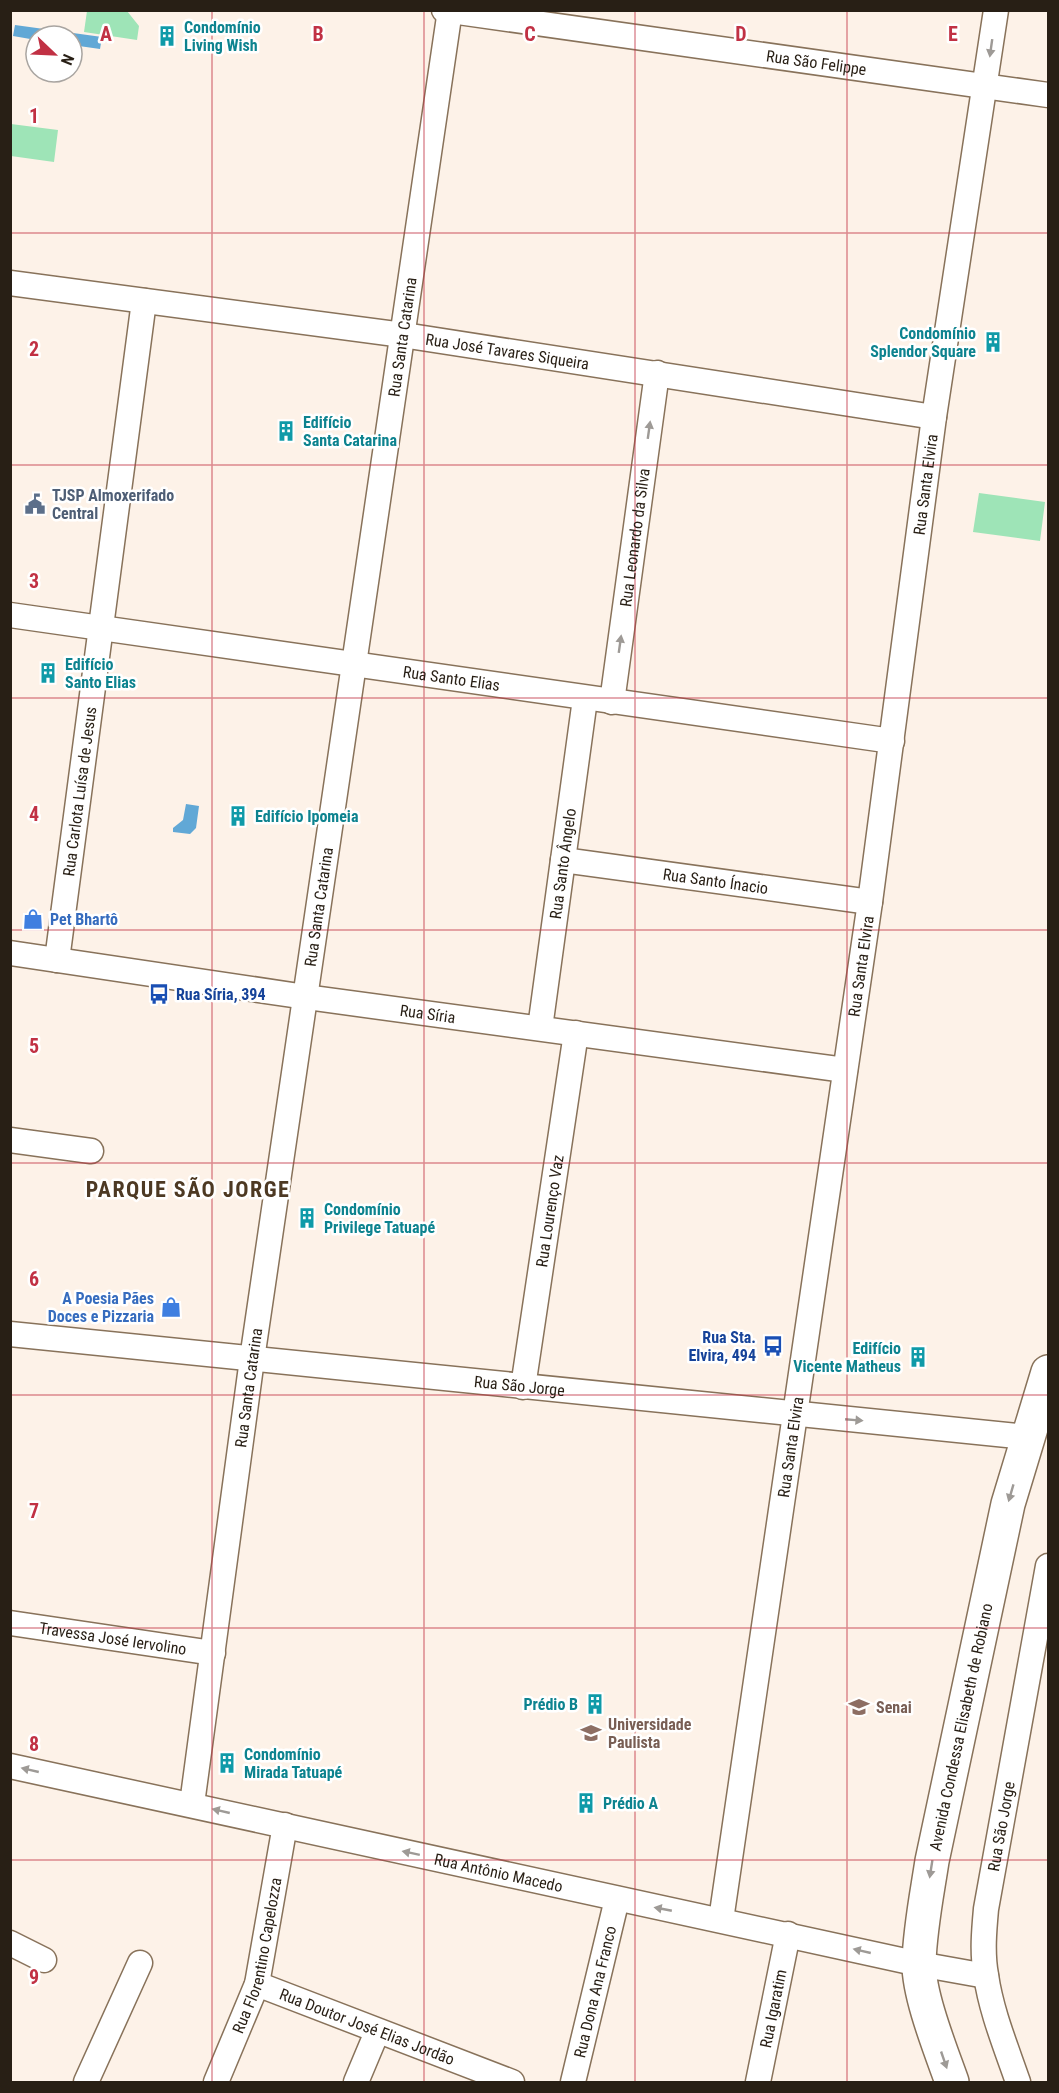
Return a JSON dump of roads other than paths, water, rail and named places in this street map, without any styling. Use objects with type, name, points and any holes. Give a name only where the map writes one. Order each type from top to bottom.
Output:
[{"type":"highway","name":"Avenida Condessa Elisabeth de Robiano","points":[[952,2082],[931,2021],[919,1964],[932,1861],[1008,1504],[1048,1372]]},
{"type":"street","name":"Rua São Felippe","points":[[444,10],[1048,95]]},
{"type":"street","name":"Rua Santa Elvira","points":[[721,1920],[870,902],[934,417],[996,10]]},
{"type":"street","name":"Rua Santa Catarina","points":[[192,1804],[252,1359],[450,11]]},
{"type":"street","name":"Rua José Tavares Siqueira","points":[[10,284],[403,335],[934,417]]},
{"type":"street","name":"Rua Carlota Luísa de Jesus","points":[[57,960],[144,302]]},
{"type":"street","name":"Rua Leonardo da Silva","points":[[612,702],[657,373]]},
{"type":"street","name":"Rua Santo Elias","points":[[10,615],[585,699],[892,741]]},
{"type":"street","name":"Rua Santo Ângelo","points":[[540,1028],[585,699]]},
{"type":"street","name":"Rua Santo Ínacio","points":[[563,860],[870,902]]},
{"type":"street","name":"Rua Síria","points":[[10,953],[306,997],[845,1070]]},
{"type":"street","name":"Rua Lourenço Vaz","points":[[524,1387],[576,1033]]},
{"type":"street","points":[[10,1140],[91,1151]]},
{"type":"street","name":"Rua São Jorge","points":[[10,1334],[1027,1437]]},
{"type":"street","name":"Rua São Jorge","points":[[1018,2082],[995,2015],[986,1976],[983,1949],[986,1909],[1048,1566]]},
{"type":"street","name":"Travessa José Iervolino","points":[[10,1623],[213,1653]]},
{"type":"street","name":"Rua Antônio Macedo","points":[[10,1766],[919,1964],[986,1976]]},
{"type":"street","name":"Rua Florentino Capelozza","points":[[216,2082],[257,1984],[285,1825]]},
{"type":"street","name":"Rua Dona Ana Franco","points":[[573,2082],[618,1899]]},
{"type":"street","name":"Rua Igaratim","points":[[758,2082],[788,1934]]},
{"type":"street","points":[[14,1952],[44,1960]]},
{"type":"street","points":[[86,2082],[140,1963]]},
{"type":"street","name":"Rua Doutor José Elias Jordão","points":[[257,1984],[512,2082]]},
{"type":"street","points":[[356,2082],[377,2032]]},
{"type":"water","points":[[15,25],[24,26],[24,38],[13,36]]},
{"type":"water","points":[[84,35],[102,37],[100,49],[84,47]]},
{"type":"water","points":[[186,804],[199,806],[196,828],[190,834],[173,832],[173,828],[183,820]]},
{"type":"place","name":"Condomínio Living Wish","points":[[167,36]]},
{"type":"place","name":"Condomínio Splendor Square","points":[[993,342]]},
{"type":"place","name":"Edifício Santa Catarina","points":[[286,431]]},
{"type":"place","name":"TJSP Almoxerifado Central","points":[[35,504]]},
{"type":"place","name":"Edifício Santo Elias","points":[[48,673]]},
{"type":"place","name":"Edifício Ipomeia","points":[[238,816]]},
{"type":"place","name":"Pet Bhartô","points":[[33,919]]},
{"type":"place","name":"Rua Síria, 394","points":[[159,994]]},
{"type":"place","name":"Condomínio Privilege Tatuapé","points":[[307,1218]]},
{"type":"place","name":"A Poesia Pães Doces e Pizzaria","points":[[171,1307]]},
{"type":"place","name":"Rua Sta. Elvira, 494","points":[[773,1346]]},
{"type":"place","name":"Edifício Vicente Matheus","points":[[918,1357]]},
{"type":"place","name":"Prédio B","points":[[595,1704]]},
{"type":"place","name":"Senai","points":[[859,1707]]},
{"type":"place","name":"Universidade Paulista","points":[[591,1733]]},
{"type":"place","name":"Condomínio Mirada Tatuapé","points":[[227,1763]]},
{"type":"place","name":"Prédio A","points":[[586,1803]]},
{"type":"district","name":"PARQUE SÃO JORGE","points":[[188,1189]]}]
